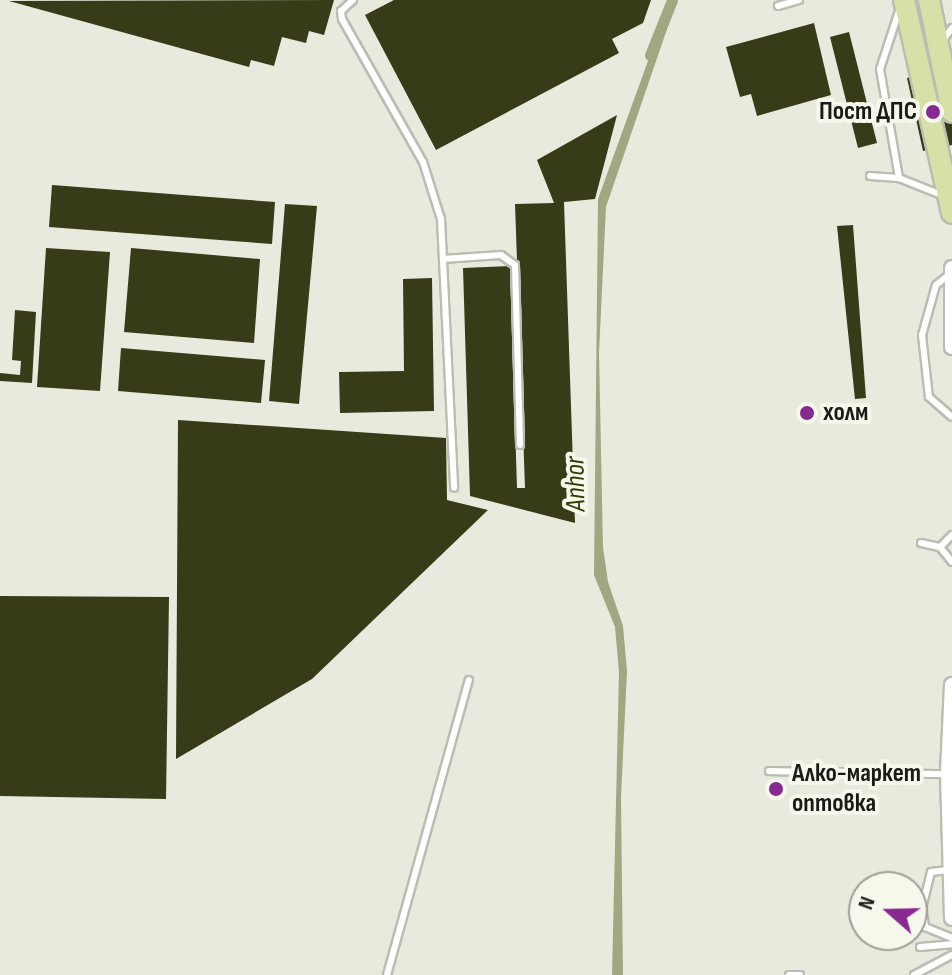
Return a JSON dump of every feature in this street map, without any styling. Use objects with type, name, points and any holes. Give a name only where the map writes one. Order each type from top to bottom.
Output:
[{"type":"highway","points":[[904,0],[950,206]]},
{"type":"highway","points":[[929,0],[952,112]]},
{"type":"street","points":[[952,270],[952,347]]},
{"type":"street","points":[[952,685],[948,774],[952,918]]},
{"type":"lane","points":[[353,0],[341,11],[342,19],[423,162],[441,219],[454,488]]},
{"type":"lane","points":[[778,6],[799,0]]},
{"type":"lane","points":[[899,178],[880,69],[904,0]]},
{"type":"lane","points":[[938,46],[952,28]]},
{"type":"lane","points":[[870,176],[899,178],[950,206]]},
{"type":"lane","points":[[443,259],[501,255],[515,265],[520,445]]},
{"type":"lane","points":[[952,270],[936,285],[922,335],[929,397],[952,417]]},
{"type":"lane","points":[[940,547],[952,535]]},
{"type":"lane","points":[[921,543],[940,547],[952,562]]},
{"type":"lane","points":[[387,975],[469,680]]},
{"type":"lane","points":[[769,771],[948,774]]},
{"type":"lane","points":[[951,870],[931,872],[922,907],[925,927],[952,941]]},
{"type":"lane","points":[[928,946],[952,941]]},
{"type":"lane","points":[[914,975],[952,955]]},
{"type":"lane","points":[[789,975],[800,975]]},
{"type":"shaded area","points":[[670,0],[677,0],[606,207],[599,353],[603,547],[608,582],[623,626],[627,671],[621,797],[623,975],[612,975],[619,672],[615,627],[594,575],[598,199]]},
{"type":"building","points":[[334,0],[324,35],[309,31],[306,43],[282,37],[274,66],[251,60],[249,67],[9,1]]},
{"type":"building","points":[[394,0],[651,0],[643,23],[612,39],[619,53],[436,150],[365,15]]},
{"type":"building","points":[[814,23],[831,95],[757,116],[751,94],[740,97],[726,47]]},
{"type":"building","points":[[849,32],[877,143],[858,148],[830,37]]},
{"type":"building","name":"Пост ДПС","points":[[952,68],[952,145],[923,151],[907,78]]},
{"type":"building","points":[[617,115],[595,199],[564,202],[575,523],[470,496],[463,268],[510,266],[517,488],[525,488],[515,204],[554,203],[537,160]]},
{"type":"building","points":[[52,185],[275,202],[272,244],[49,227]]},
{"type":"building","points":[[285,204],[317,206],[299,404],[269,401]]},
{"type":"building","points":[[853,225],[866,398],[855,399],[837,226]]},
{"type":"building","points":[[46,248],[110,252],[100,391],[37,387]]},
{"type":"building","points":[[131,248],[260,259],[254,343],[124,332]]},
{"type":"building","points":[[432,278],[434,411],[340,413],[339,372],[404,371],[403,279]]},
{"type":"building","points":[[15,310],[36,312],[32,383],[0,381],[0,373],[20,375],[21,361],[12,360]]},
{"type":"building","points":[[121,348],[265,360],[261,403],[118,391]]},
{"type":"building","points":[[178,420],[446,438],[447,500],[488,510],[312,679],[176,759]]},
{"type":"building","points":[[0,596],[169,597],[166,799],[0,796]]},
{"type":"waterway","name":"Anhor","points":[[650,55],[672,0]]},
{"type":"place","name":"Пост ДПС","points":[[933,112]]},
{"type":"place","name":"холм","points":[[807,413]]},
{"type":"place","name":"Алко-маркет оптовка","points":[[776,789]]}]
